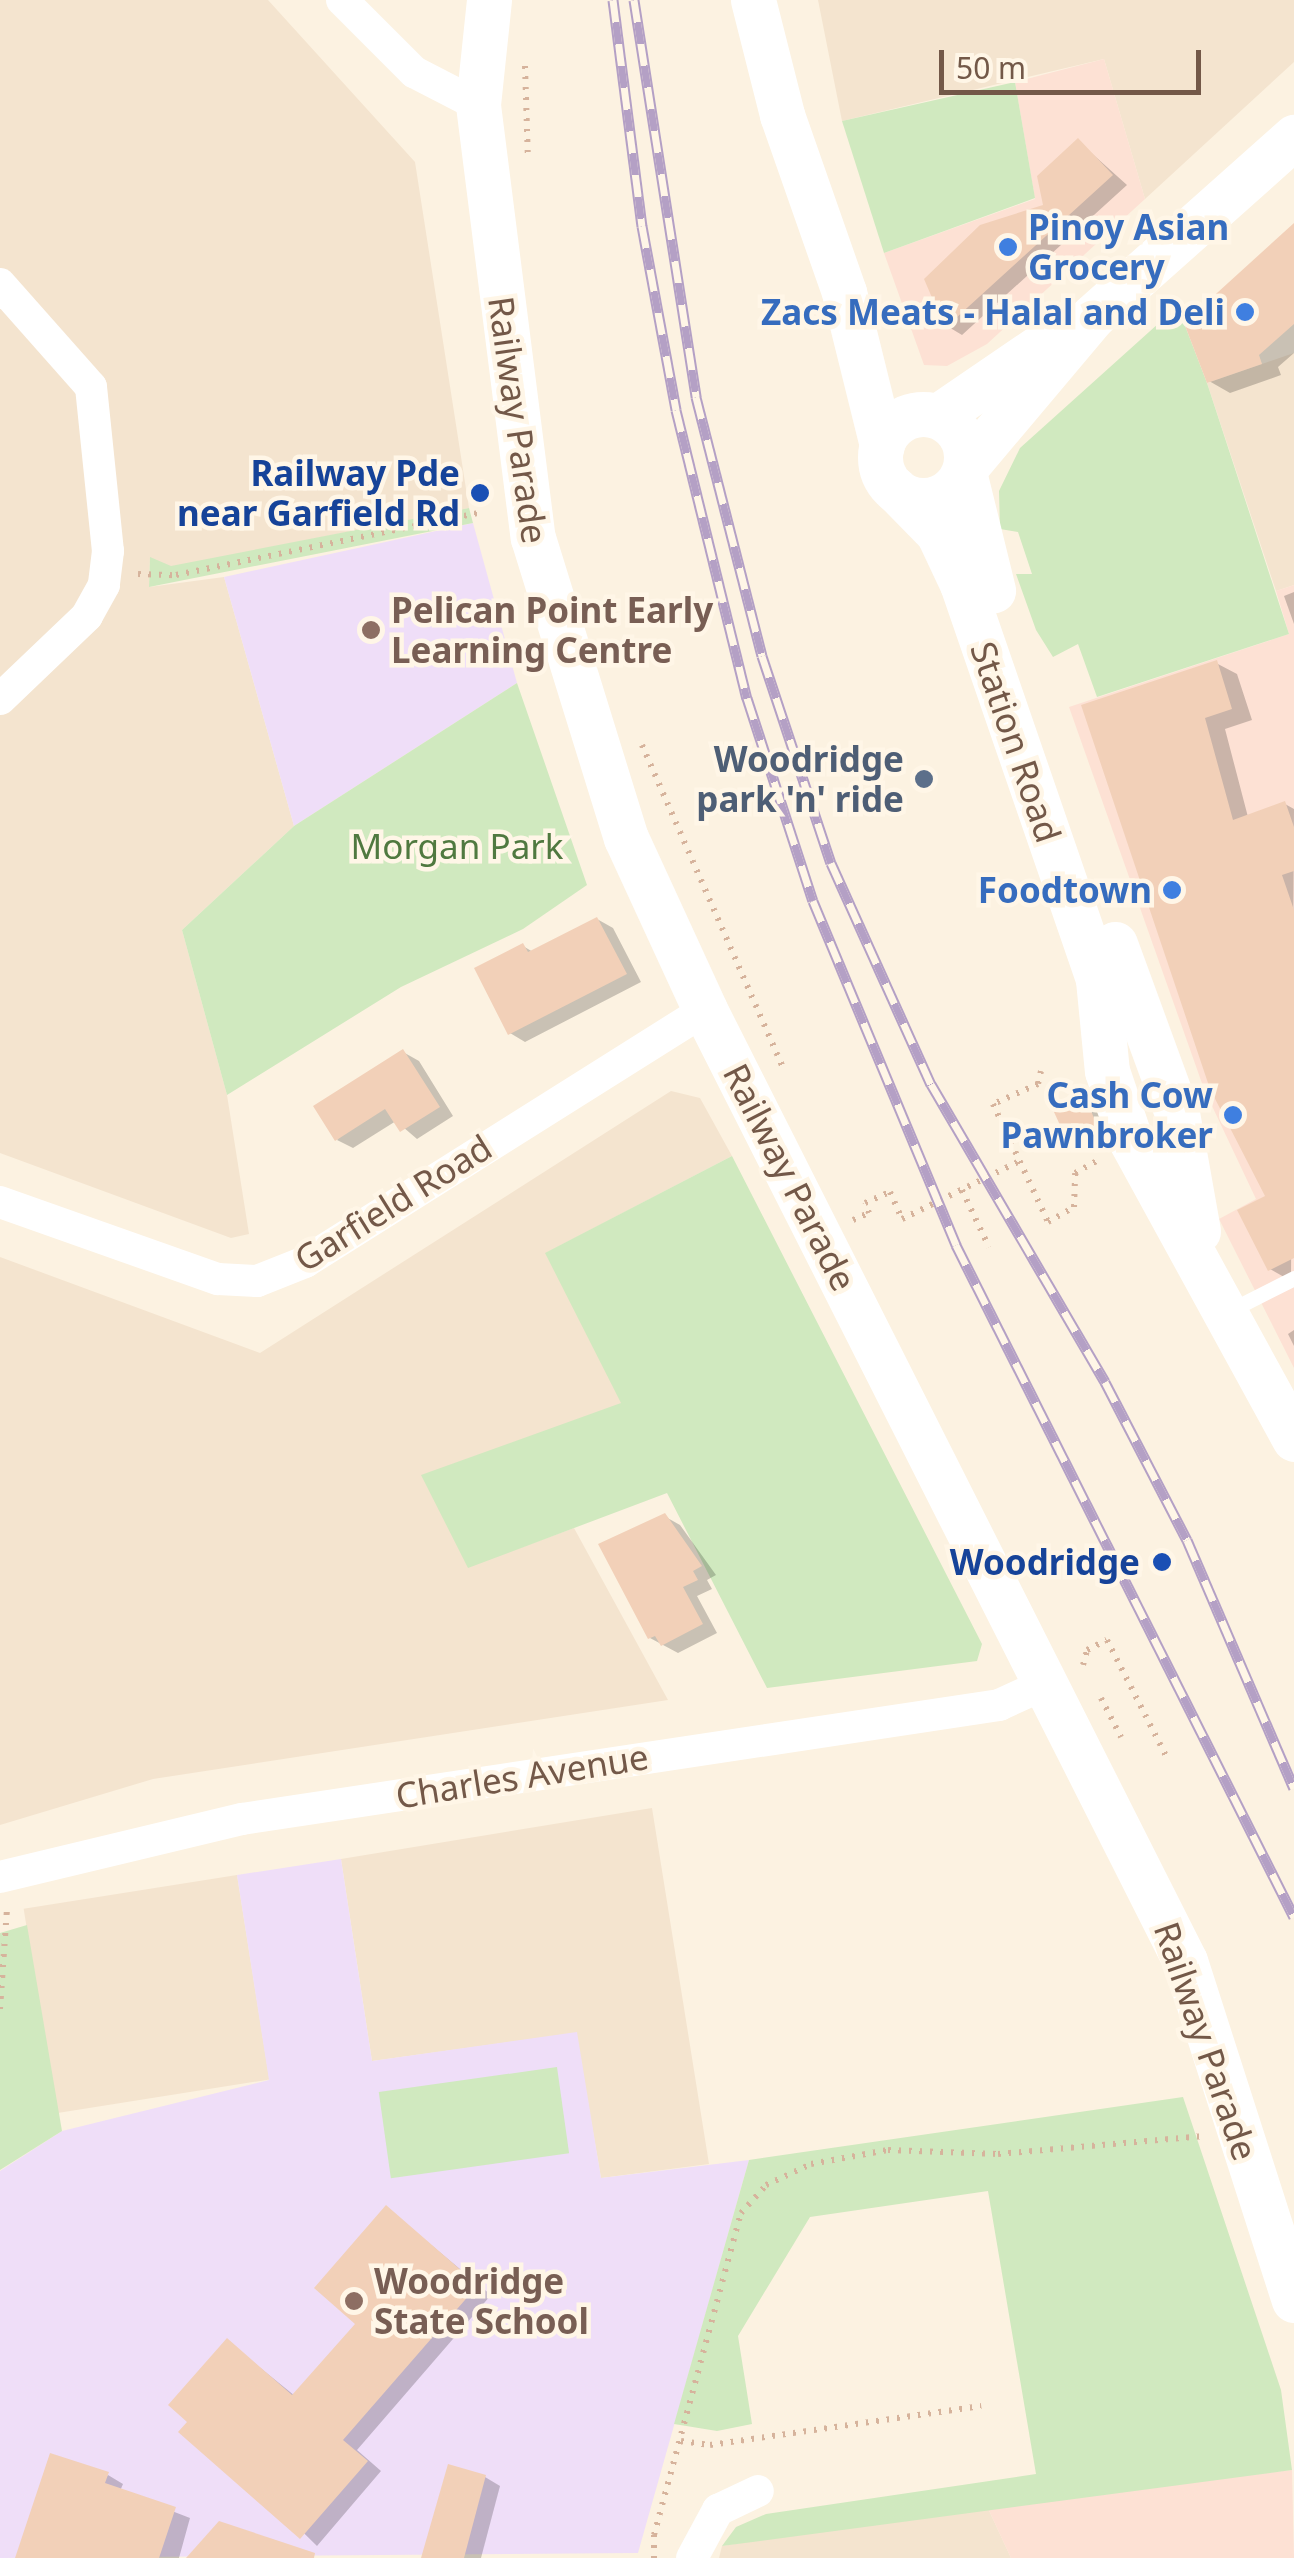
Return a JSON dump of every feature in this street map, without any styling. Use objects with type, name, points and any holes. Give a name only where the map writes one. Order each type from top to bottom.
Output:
[{"type":"street","points":[[342,0],[414,72],[478,105]]},
{"type":"street","name":"Railway Parade","points":[[490,0],[478,105],[540,573],[626,838],[705,1010],[1185,1961],[1294,2300]]},
{"type":"street","points":[[753,0],[782,115],[844,292],[882,444],[882,472],[894,489],[930,500],[951,490],[1092,318],[1294,137]]},
{"type":"street","points":[[0,284],[92,387],[108,551],[104,585],[87,616],[0,699]]},
{"type":"street","points":[[844,292],[900,381],[962,437],[964,470]]},
{"type":"street","points":[[882,444],[902,419],[936,416],[1092,318]]},
{"type":"street","name":"Station Road","points":[[964,470],[976,540],[1177,1113],[1189,1206],[1222,1298]]},
{"type":"street","name":"Station Road","points":[[894,489],[938,533],[962,584],[1098,980],[1106,1071],[1130,1139],[1222,1298],[1294,1439]]},
{"type":"street","name":"Garfield Road","points":[[0,1202],[218,1280],[256,1280],[305,1262],[705,1010]]},
{"type":"street","points":[[1130,1139],[1159,1134],[1177,1113]]},
{"type":"street","name":"Charles Avenue","points":[[1,1877],[242,1818],[999,1705],[1044,1684]]},
{"type":"street","points":[[692,2558],[718,2510],[758,2491]]},
{"type":"lane","points":[[1222,1298],[1294,1278]]},
{"type":"path","points":[[524,51],[529,179]]},
{"type":"path","points":[[104,585],[479,512]]},
{"type":"path","points":[[640,740],[788,1079]]},
{"type":"path","points":[[1040,1071],[1038,1084],[993,1104],[1046,1218]]},
{"type":"path","points":[[870,1201],[890,1192],[899,1214],[963,1192],[1020,1162]]},
{"type":"path","points":[[963,1192],[989,1247]]},
{"type":"path","points":[[842,1204],[850,1222]]},
{"type":"path","points":[[1089,1675],[1080,1660],[1107,1640],[1166,1756]]},
{"type":"path","points":[[1097,1690],[1121,1737]]},
{"type":"path","points":[[0,2009],[10,1921],[1,1877]]},
{"type":"path","points":[[654,2558],[654,2535],[742,2213],[766,2186],[810,2164],[888,2150],[998,2154],[1206,2136]]},
{"type":"path","points":[[681,2441],[710,2445],[981,2406]]},
{"type":"shaded area","points":[[0,0],[268,0],[415,162],[469,508],[171,567],[150,558],[149,587],[224,577],[294,826],[182,930],[227,1095],[249,1234],[231,1238],[0,1153]]},
{"type":"shaded area","points":[[818,0],[1294,0],[1294,62],[1145,199],[1104,59],[842,121]]},
{"type":"shaded area","points":[[1104,59],[1145,199],[987,344],[947,366],[924,365],[884,253],[1035,199],[1015,82]]},
{"type":"shaded area","points":[[1294,353],[1294,585],[1276,591],[1207,383]]},
{"type":"shaded area","name":"Pelican Point Early Learning Centre","points":[[473,523],[517,683],[294,826],[224,577]]},
{"type":"shaded area","points":[[1294,585],[1294,1368],[1219,1219],[1256,1199],[1204,1089],[1069,707],[1289,634],[1276,591]]},
{"type":"shaded area","points":[[671,1091],[700,1098],[732,1156],[546,1253],[622,1402],[468,1567],[574,1528],[668,1700],[153,1779],[0,1825],[0,1257],[260,1353]]},
{"type":"shaded area","points":[[652,1808],[709,2164],[601,2178],[576,2033],[372,2061],[341,1859]]},
{"type":"shaded area","name":"Woodridge State School","points":[[341,1859],[372,2061],[577,2032],[601,2178],[749,2160],[638,2553],[0,2558],[0,2171],[62,2131],[269,2080],[237,1875]]},
{"type":"shaded area","points":[[237,1875],[269,2079],[56,2113],[24,1909]]},
{"type":"shaded area","points":[[1292,2470],[1294,2558],[1011,2558],[986,2504]]},
{"type":"shaded area","points":[[986,2504],[1011,2558],[719,2558],[722,2546]]},
{"type":"green space","points":[[1015,82],[1035,198],[884,253],[842,121]]},
{"type":"green space","points":[[1169,314],[1184,323],[1207,383],[1289,634],[1097,697],[1078,644],[1053,657],[1036,630],[1016,574],[1032,574],[1018,532],[1000,529],[999,491],[1020,448]]},
{"type":"green space","points":[[469,508],[473,523],[149,587],[150,557],[171,566]]},
{"type":"green space","name":"Morgan Park","points":[[517,683],[587,885],[523,929],[401,987],[227,1095],[182,930],[294,826]]},
{"type":"green space","points":[[732,1156],[982,1644],[977,1661],[767,1688],[667,1493],[468,1568],[421,1475],[621,1403],[545,1253]]},
{"type":"green space","points":[[27,1925],[62,2131],[0,2170],[0,1933]]},
{"type":"green space","points":[[557,2067],[569,2153],[391,2178],[379,2092]]},
{"type":"green space","points":[[1183,2097],[1281,2390],[1292,2470],[722,2546],[736,2527],[766,2514],[1036,2474],[988,2191],[810,2217],[738,2336],[752,2424],[717,2431],[674,2424],[749,2160]]},
{"type":"building","points":[[1078,138],[1113,175],[945,328],[924,279],[980,225],[1043,205],[1037,176]]},
{"type":"building","points":[[1294,223],[1294,324],[1259,355],[1262,364],[1207,383],[1184,323]]},
{"type":"building","points":[[1217,660],[1232,709],[1205,718],[1233,820],[1285,801],[1294,827],[1294,871],[1282,875],[1294,910],[1294,1258],[1268,1271],[1237,1210],[1265,1196],[1210,1089],[1081,705]]},
{"type":"building","points":[[597,917],[627,974],[508,1035],[474,968],[523,943],[528,952]]},
{"type":"building","points":[[403,1049],[440,1107],[400,1132],[385,1109],[335,1141],[313,1106]]},
{"type":"building","points":[[1082,1089],[1103,1140],[1070,1147],[1054,1112]]},
{"type":"building","points":[[665,1513],[702,1566],[693,1571],[698,1580],[683,1587],[703,1624],[661,1646],[655,1636],[648,1639],[598,1544]]},
{"type":"building","points":[[386,2205],[478,2285],[343,2440],[368,2461],[300,2539],[178,2432],[187,2422],[168,2405],[227,2338],[292,2395],[355,2324],[314,2288]]},
{"type":"building","points":[[50,2453],[109,2472],[105,2483],[176,2507],[159,2558],[15,2558]]},
{"type":"building","points":[[448,2464],[486,2475],[464,2558],[421,2558]]},
{"type":"building","points":[[219,2521],[315,2553],[314,2558],[186,2558]]},
{"type":"railway","points":[[613,0],[642,226],[676,410],[747,698],[813,901],[956,1245],[1294,1917]]},
{"type":"railway","points":[[634,0],[696,397],[762,656],[831,863],[931,1084],[1105,1382],[1187,1540],[1294,1788]]},
{"type":"place","name":"Pinoy Asian Grocery","points":[[1008,247]]},
{"type":"place","name":"Zacs Meats - Halal and Deli","points":[[1245,312]]},
{"type":"place","name":"Railway Pde near Garfield Rd","points":[[480,493]]},
{"type":"place","name":"Pelican Point Early Learning Centre","points":[[371,630]]},
{"type":"place","name":"Woodridge park 'n' ride","points":[[924,779]]},
{"type":"place","name":"Foodtown","points":[[1172,890]]},
{"type":"place","name":"Cash Cow Pawnbroker","points":[[1233,1115]]},
{"type":"place","name":"Woodridge","points":[[1162,1562]]},
{"type":"place","name":"Woodridge State School","points":[[354,2301]]}]
